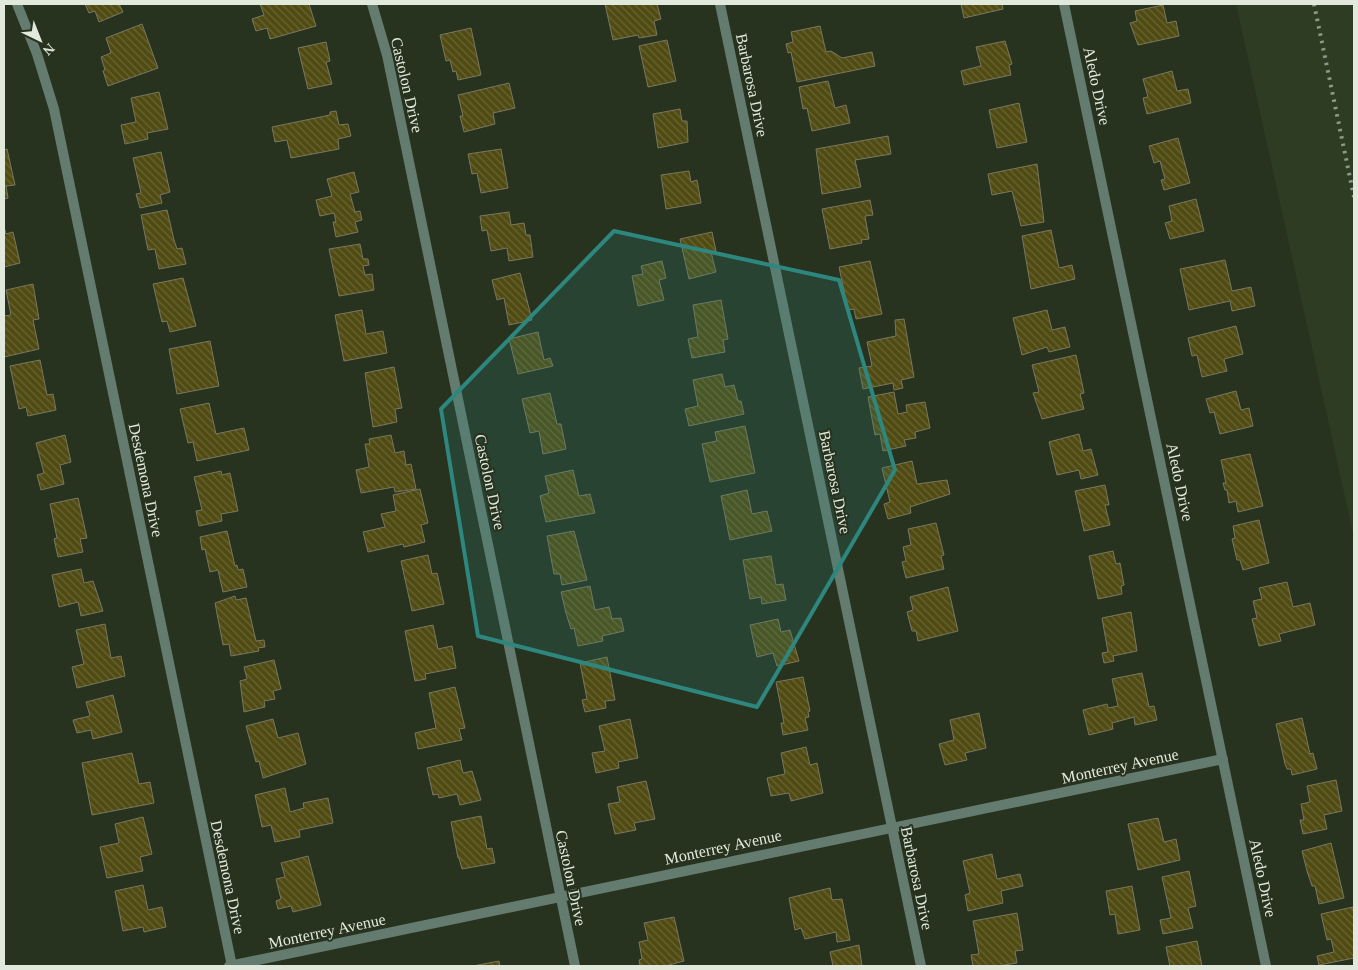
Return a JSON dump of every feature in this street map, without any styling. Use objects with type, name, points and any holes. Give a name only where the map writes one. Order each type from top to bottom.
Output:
[{"type":"street","name":"Desdemona Drive","points":[[17,4],[37,54],[54,110],[231,966]]},
{"type":"street","name":"Castolon Drive","points":[[372,4],[387,55],[574,966]]},
{"type":"street","name":"Barbarosa Drive","points":[[720,4],[921,966]]},
{"type":"street","name":"Aledo Drive","points":[[1064,4],[1266,966]]},
{"type":"street","name":"Monterrey Avenue","points":[[231,966],[1223,759]]},
{"type":"highlighted area","points":[[614,231],[839,280],[895,470],[757,707],[478,636],[441,409]]},
{"type":"shaded area","points":[[1236,4],[1354,4],[1354,538]]},
{"type":"building","points":[[85,4],[119,4],[123,12],[99,22],[95,11],[89,13]]},
{"type":"building","points":[[260,4],[309,4],[316,26],[270,39],[267,28],[256,31],[252,19],[264,15]]},
{"type":"building","points":[[605,4],[657,4],[661,19],[654,21],[657,35],[639,38],[638,35],[613,40]]},
{"type":"building","points":[[961,4],[1002,4],[1003,9],[964,18]]},
{"type":"building","points":[[1163,5],[1167,23],[1176,21],[1179,36],[1138,45],[1130,23],[1137,21],[1135,11]]},
{"type":"building","points":[[142,24],[158,68],[108,86],[101,57],[111,53],[106,38]]},
{"type":"building","points":[[820,26],[826,52],[831,51],[842,58],[872,52],[875,66],[797,82],[791,52],[788,53],[786,44],[793,42],[791,32]]},
{"type":"building","points":[[471,28],[481,75],[458,80],[456,71],[453,72],[450,60],[446,61],[440,35]]},
{"type":"building","points":[[667,40],[676,81],[648,87],[639,46]]},
{"type":"building","points":[[1005,41],[1012,64],[1009,65],[1011,75],[964,85],[961,71],[981,66],[976,47]]},
{"type":"building","points":[[326,42],[330,61],[326,62],[332,84],[308,89],[298,48]]},
{"type":"building","points":[[1172,71],[1177,91],[1188,89],[1191,103],[1147,114],[1143,98],[1148,97],[1143,79]]},
{"type":"building","points":[[828,81],[835,108],[846,105],[850,123],[812,131],[807,108],[803,109],[799,87]]},
{"type":"building","points":[[509,83],[515,108],[493,113],[495,124],[464,132],[460,116],[463,116],[458,95]]},
{"type":"building","points":[[159,92],[168,129],[147,133],[148,139],[125,144],[121,125],[136,122],[131,98]]},
{"type":"building","points":[[1019,103],[1027,142],[997,148],[989,110]]},
{"type":"building","points":[[680,109],[682,121],[687,121],[688,142],[658,148],[653,114]]},
{"type":"building","points":[[336,111],[339,125],[348,124],[351,136],[338,139],[339,149],[291,158],[287,140],[275,142],[272,127],[330,115],[330,112]]},
{"type":"building","points":[[888,136],[891,154],[855,160],[861,187],[822,194],[816,149]]},
{"type":"building","points":[[1178,138],[1190,183],[1164,190],[1161,180],[1165,179],[1160,161],[1154,163],[1149,146]]},
{"type":"building","points":[[7,149],[15,185],[6,186],[8,198],[4,199],[4,150]]},
{"type":"building","points":[[501,149],[508,188],[481,193],[477,173],[472,174],[468,154]]},
{"type":"building","points":[[161,152],[170,192],[160,195],[162,203],[140,208],[136,194],[141,193],[133,158]]},
{"type":"building","points":[[1037,164],[1044,222],[1021,226],[1012,191],[992,195],[988,174]]},
{"type":"building","points":[[689,171],[691,182],[697,180],[701,203],[666,209],[661,175]]},
{"type":"building","points":[[354,172],[359,192],[350,194],[355,212],[360,211],[362,220],[355,222],[358,232],[336,237],[333,222],[336,222],[334,213],[320,216],[316,200],[332,196],[327,179]]},
{"type":"building","points":[[1196,199],[1204,231],[1170,239],[1165,223],[1172,221],[1169,206]]},
{"type":"building","points":[[870,200],[873,215],[865,216],[869,239],[861,240],[862,243],[830,249],[822,209]]},
{"type":"building","points":[[167,210],[177,249],[182,248],[186,264],[159,269],[155,249],[148,250],[141,215]]},
{"type":"building","points":[[509,212],[511,225],[524,223],[526,235],[530,235],[533,257],[509,261],[507,248],[491,251],[487,230],[482,231],[480,216]]},
{"type":"building","points":[[4,227],[6,234],[13,232],[20,263],[4,267]]},
{"type":"building","points":[[1051,230],[1059,268],[1072,265],[1075,279],[1031,289],[1022,236]]},
{"type":"building","points":[[712,232],[716,251],[711,252],[716,272],[689,279],[680,239]]},
{"type":"building","points":[[360,244],[363,259],[368,259],[369,265],[363,266],[365,275],[372,274],[374,290],[339,296],[329,249]]},
{"type":"building","points":[[1225,260],[1232,291],[1251,287],[1255,306],[1232,311],[1230,301],[1189,310],[1180,269]]},
{"type":"building","points":[[662,261],[666,278],[659,280],[664,300],[638,306],[632,276],[643,274],[641,266]]},
{"type":"building","points":[[870,261],[882,314],[856,319],[854,309],[848,310],[839,267]]},
{"type":"building","points":[[520,273],[532,320],[509,325],[504,298],[497,300],[492,280]]},
{"type":"building","points":[[183,278],[196,326],[170,332],[167,321],[162,322],[153,284]]},
{"type":"building","points":[[33,284],[39,319],[33,320],[39,349],[4,357],[4,316],[11,315],[6,290]]},
{"type":"building","points":[[721,300],[728,339],[723,340],[725,352],[692,358],[688,339],[698,337],[693,305]]},
{"type":"building","points":[[362,310],[366,334],[383,331],[387,353],[344,361],[335,315]]},
{"type":"building","points":[[1047,310],[1052,330],[1065,327],[1070,347],[1049,352],[1047,347],[1022,355],[1013,318]]},
{"type":"building","points":[[904,319],[914,377],[901,380],[903,388],[894,390],[893,383],[863,389],[859,368],[872,366],[867,342],[896,336],[895,320]]},
{"type":"building","points":[[1236,326],[1243,354],[1224,359],[1227,371],[1202,377],[1197,355],[1192,356],[1188,338]]},
{"type":"building","points":[[538,332],[544,360],[550,358],[553,366],[518,374],[509,339]]},
{"type":"building","points":[[210,341],[219,386],[177,394],[169,349]]},
{"type":"building","points":[[1076,355],[1084,393],[1080,394],[1084,409],[1042,419],[1033,393],[1039,392],[1032,365]]},
{"type":"building","points":[[40,360],[47,395],[53,394],[56,410],[28,416],[26,407],[19,409],[10,366]]},
{"type":"building","points":[[394,367],[402,408],[395,409],[397,422],[373,427],[365,373]]},
{"type":"building","points":[[722,374],[725,387],[734,385],[744,414],[689,426],[685,409],[698,406],[693,380]]},
{"type":"building","points":[[1236,391],[1241,410],[1249,408],[1253,426],[1220,434],[1214,412],[1210,413],[1206,399]]},
{"type":"building","points":[[894,392],[898,414],[907,412],[906,405],[925,402],[930,428],[915,432],[916,438],[904,440],[906,446],[883,451],[880,434],[875,435],[868,397]]},
{"type":"building","points":[[550,393],[557,424],[561,424],[566,449],[543,454],[539,431],[530,433],[522,399]]},
{"type":"building","points":[[209,403],[216,434],[244,428],[249,450],[197,461],[193,442],[188,443],[180,409]]},
{"type":"building","points":[[745,426],[755,473],[710,482],[702,444],[717,441],[715,432]]},
{"type":"building","points":[[1079,434],[1083,451],[1091,449],[1098,475],[1081,479],[1079,470],[1057,475],[1049,442]]},
{"type":"building","points":[[65,435],[71,462],[60,465],[64,484],[41,490],[37,475],[44,473],[36,443]]},
{"type":"building","points":[[391,435],[395,453],[404,451],[406,465],[411,464],[416,489],[395,492],[394,487],[361,493],[356,470],[369,467],[365,444],[370,444],[369,439]]},
{"type":"building","points":[[1250,454],[1263,506],[1238,512],[1236,501],[1229,503],[1227,490],[1225,490],[1223,483],[1226,483],[1221,460]]},
{"type":"building","points":[[912,461],[917,484],[947,480],[950,494],[910,507],[911,513],[888,519],[884,504],[890,502],[882,468]]},
{"type":"building","points":[[573,470],[579,496],[590,494],[595,513],[546,522],[540,496],[549,493],[545,476]]},
{"type":"building","points":[[221,471],[222,475],[230,473],[238,511],[221,514],[222,521],[199,526],[196,511],[202,510],[194,477]]},
{"type":"building","points":[[1105,485],[1109,505],[1105,505],[1110,525],[1084,531],[1075,491]]},
{"type":"building","points":[[420,489],[428,523],[421,525],[425,542],[404,547],[403,544],[368,552],[363,532],[385,527],[381,514],[396,511],[393,495]]},
{"type":"building","points":[[747,490],[752,514],[767,511],[772,531],[730,540],[721,496]]},
{"type":"building","points":[[78,498],[87,538],[80,539],[83,552],[58,557],[54,539],[57,538],[50,504]]},
{"type":"building","points":[[1259,520],[1269,563],[1243,570],[1240,560],[1237,560],[1232,539],[1235,538],[1233,526]]},
{"type":"building","points":[[936,523],[944,555],[941,556],[944,569],[906,578],[902,562],[906,561],[903,547],[911,545],[908,529]]},
{"type":"building","points":[[227,531],[235,566],[237,565],[238,570],[243,569],[247,587],[223,592],[218,570],[210,572],[205,549],[202,550],[200,537]]},
{"type":"building","points":[[574,531],[587,580],[562,585],[560,574],[554,574],[547,536]]},
{"type":"building","points":[[1113,551],[1116,564],[1120,563],[1124,585],[1121,586],[1122,594],[1098,599],[1089,556]]},
{"type":"building","points":[[428,555],[432,574],[437,573],[444,604],[412,611],[401,561]]},
{"type":"building","points":[[771,556],[776,585],[783,584],[786,600],[762,604],[761,597],[750,599],[743,560]]},
{"type":"building","points":[[81,569],[84,583],[93,581],[103,611],[81,616],[78,602],[59,607],[52,575]]},
{"type":"building","points":[[1287,582],[1293,607],[1310,603],[1315,625],[1279,634],[1281,641],[1259,646],[1252,619],[1257,618],[1253,601],[1262,599],[1259,588]]},
{"type":"building","points":[[590,586],[595,610],[609,607],[612,619],[621,618],[624,631],[602,636],[603,641],[578,646],[574,628],[571,629],[561,592]]},
{"type":"building","points":[[948,587],[958,631],[918,641],[916,631],[912,631],[907,612],[913,610],[910,597]]},
{"type":"building","points":[[235,596],[236,600],[246,598],[256,641],[264,640],[265,647],[258,648],[259,651],[231,656],[229,644],[223,645],[215,603]]},
{"type":"building","points":[[1131,612],[1137,651],[1113,656],[1114,661],[1104,663],[1102,653],[1108,652],[1102,618]]},
{"type":"building","points":[[778,619],[781,632],[790,630],[799,661],[777,666],[773,653],[757,657],[750,625]]},
{"type":"building","points":[[105,624],[111,658],[121,656],[125,676],[77,688],[72,667],[84,664],[76,630]]},
{"type":"building","points":[[433,625],[438,649],[452,646],[456,668],[425,674],[426,679],[415,681],[405,631]]},
{"type":"building","points":[[607,657],[615,700],[605,701],[606,708],[585,712],[582,700],[587,699],[580,663]]},
{"type":"building","points":[[274,660],[281,689],[273,691],[275,699],[264,701],[265,707],[244,712],[240,681],[247,679],[244,667]]},
{"type":"building","points":[[1142,673],[1149,707],[1154,706],[1157,720],[1135,725],[1134,717],[1112,723],[1113,729],[1089,735],[1083,710],[1107,704],[1108,708],[1118,706],[1112,679]]},
{"type":"building","points":[[803,677],[810,711],[808,712],[809,717],[805,718],[808,730],[783,735],[781,723],[784,723],[776,682]]},
{"type":"building","points":[[455,687],[465,728],[459,729],[462,740],[418,749],[415,733],[436,728],[429,693]]},
{"type":"building","points":[[113,695],[122,732],[93,739],[91,730],[77,733],[73,720],[90,716],[86,702]]},
{"type":"building","points":[[979,713],[986,748],[965,753],[967,760],[945,765],[939,744],[954,740],[950,720]]},
{"type":"building","points":[[1302,718],[1310,754],[1313,753],[1317,769],[1292,775],[1291,769],[1287,769],[1285,764],[1276,724]]},
{"type":"building","points":[[273,719],[278,738],[298,733],[306,764],[263,778],[259,761],[256,762],[246,726]]},
{"type":"building","points":[[630,719],[638,758],[618,762],[619,768],[596,773],[592,753],[605,751],[599,726]]},
{"type":"building","points":[[806,747],[810,765],[817,763],[823,793],[791,801],[789,793],[771,796],[767,778],[785,774],[781,753]]},
{"type":"building","points":[[132,753],[139,784],[150,782],[154,803],[92,815],[82,763]]},
{"type":"building","points":[[460,760],[463,773],[472,771],[481,800],[460,805],[457,794],[439,798],[438,794],[433,795],[427,768]]},
{"type":"building","points":[[1336,780],[1342,811],[1324,815],[1327,829],[1303,834],[1300,820],[1304,820],[1301,804],[1310,802],[1307,786]]},
{"type":"building","points":[[646,781],[655,819],[634,823],[636,830],[615,834],[608,804],[620,802],[617,787]]},
{"type":"building","points":[[285,788],[290,812],[304,808],[303,803],[328,798],[333,823],[299,830],[300,837],[275,842],[271,825],[262,827],[255,795]]},
{"type":"building","points":[[481,816],[487,849],[492,848],[495,863],[462,869],[451,822]]},
{"type":"building","points":[[143,817],[152,854],[140,857],[143,871],[107,878],[100,847],[119,843],[115,824]]},
{"type":"building","points":[[1158,818],[1164,842],[1176,839],[1180,860],[1138,870],[1128,824]]},
{"type":"building","points":[[1331,843],[1344,898],[1319,904],[1315,886],[1312,886],[1302,851]]},
{"type":"building","points":[[992,854],[997,879],[1020,874],[1023,886],[1001,891],[1003,903],[968,911],[965,895],[970,893],[963,861]]},
{"type":"building","points":[[308,856],[321,905],[293,912],[291,906],[278,909],[276,901],[281,899],[276,879],[285,877],[281,863]]},
{"type":"building","points":[[1189,871],[1196,906],[1188,908],[1193,928],[1163,934],[1160,920],[1171,918],[1162,877]]},
{"type":"building","points":[[143,885],[148,910],[162,907],[166,927],[144,932],[143,927],[123,931],[115,891]]},
{"type":"building","points":[[1132,886],[1140,930],[1118,934],[1115,914],[1110,915],[1106,891]]},
{"type":"building","points":[[830,888],[832,900],[842,899],[850,940],[837,942],[836,932],[805,939],[801,928],[795,930],[789,898]]},
{"type":"building","points":[[1353,907],[1354,958],[1319,965],[1317,956],[1334,952],[1331,939],[1327,940],[1321,914]]},
{"type":"building","points":[[1017,913],[1023,950],[1015,951],[1017,963],[998,966],[973,966],[971,955],[979,954],[973,921]]},
{"type":"building","points":[[674,917],[684,961],[665,966],[640,966],[639,960],[642,959],[639,942],[648,940],[644,923]]},
{"type":"building","points":[[1197,941],[1202,966],[1170,966],[1166,947]]},
{"type":"building","points":[[859,945],[862,966],[833,966],[830,952]]},
{"type":"building","points":[[499,961],[500,966],[473,966]]},
{"type":"railway","points":[[1314,4],[1354,197]]}]
